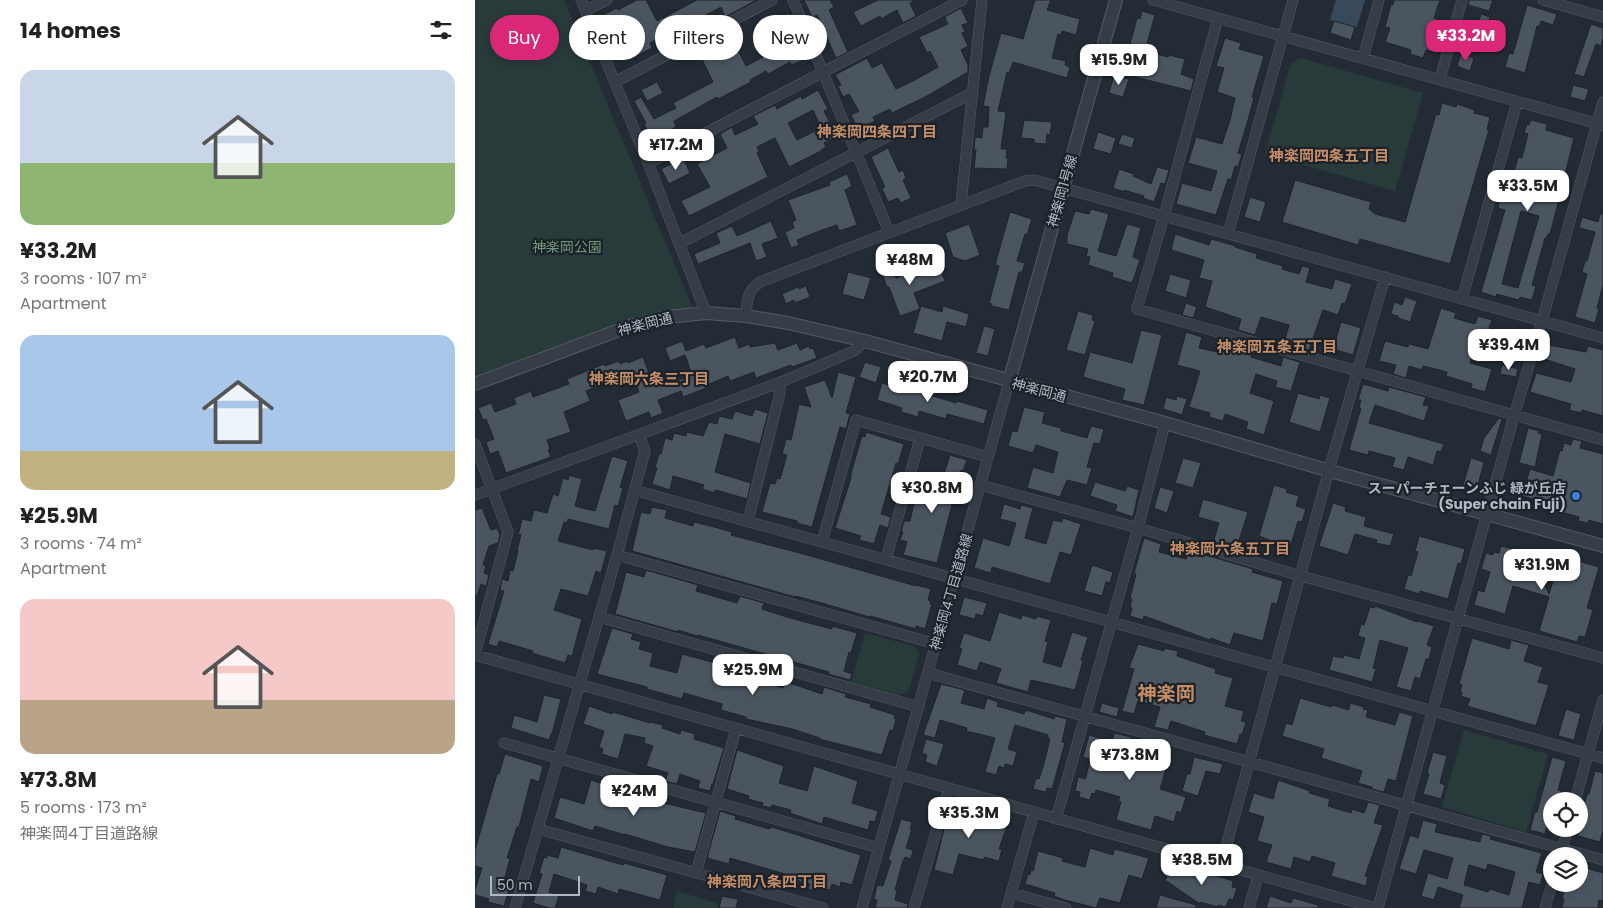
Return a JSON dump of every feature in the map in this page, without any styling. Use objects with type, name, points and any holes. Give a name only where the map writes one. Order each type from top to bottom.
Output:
[{"type":"street","points":[[581,0],[680,243],[706,313]]},
{"type":"street","points":[[586,10],[607,0]]},
{"type":"street","points":[[615,82],[772,0]]},
{"type":"street","points":[[793,0],[889,232]]},
{"type":"street","points":[[648,163],[962,0]]},
{"type":"street","points":[[961,204],[982,0]]},
{"type":"street","name":"神楽岡1号線","points":[[1009,382],[1115,0]]},
{"type":"street","points":[[1153,0],[1600,124]]},
{"type":"street","points":[[1227,234],[1293,0]]},
{"type":"street","points":[[1363,58],[1379,0]]},
{"type":"street","points":[[1440,79],[1462,0]]},
{"type":"street","points":[[1543,0],[1603,17]]},
{"type":"street","points":[[1217,18],[1137,309],[1603,440]]},
{"type":"street","points":[[680,243],[973,93]]},
{"type":"street","points":[[1462,299],[1517,102]]},
{"type":"street","points":[[475,444],[508,532],[475,654],[1377,908],[1514,416],[1600,124],[1603,102]]},
{"type":"street","points":[[746,316],[747,298],[751,288],[760,282],[961,204],[1025,181],[1034,180],[1603,338]]},
{"type":"street","points":[[1221,864],[1385,276]]},
{"type":"street","name":"神楽岡通","points":[[475,384],[629,326],[667,317],[706,313],[746,316],[789,323],[865,342],[1165,423],[1330,471],[1603,546]]},
{"type":"street","points":[[475,495],[781,382],[854,351],[865,342]]},
{"type":"street","points":[[747,521],[779,398],[781,382]]},
{"type":"street","name":"神楽岡4丁目道路線","points":[[862,908],[1009,382]]},
{"type":"street","points":[[822,542],[856,420],[988,457]]},
{"type":"street","points":[[1056,818],[1138,528],[1165,423]]},
{"type":"street","points":[[515,908],[645,452],[639,435]]},
{"type":"street","points":[[886,559],[920,439]]},
{"type":"street","points":[[980,486],[1138,528],[1301,576],[1603,658]]},
{"type":"street","points":[[634,490],[1603,758]]},
{"type":"street","points":[[617,555],[936,644]]},
{"type":"street","points":[[599,617],[919,707]]},
{"type":"street","points":[[928,673],[1406,805],[1543,847]]},
{"type":"street","points":[[1577,792],[1603,700]]},
{"type":"street","points":[[696,873],[736,729]]},
{"type":"street","points":[[505,743],[879,848]]},
{"type":"street","points":[[914,908],[949,788]]},
{"type":"street","points":[[1007,908],[1034,812]]},
{"type":"street","points":[[538,829],[823,908]]},
{"type":"street","points":[[1588,858],[1603,860]]},
{"type":"street","points":[[1249,908],[1258,876]]},
{"type":"street","points":[[1545,908],[1550,892]]},
{"type":"street","points":[[1011,893],[1066,908]]},
{"type":"green space","name":"神楽岡公園","points":[[475,0],[564,0],[570,15],[569,60],[589,60],[694,311],[644,316],[475,379]]},
{"type":"green space","points":[[1301,58],[1423,93],[1395,191],[1265,154],[1291,63]]},
{"type":"green space","points":[[865,633],[914,646],[919,653],[909,691],[899,695],[851,682]]},
{"type":"green space","points":[[1464,730],[1548,754],[1526,832],[1442,807]]},
{"type":"green space","points":[[677,891],[719,904],[718,908],[673,908]]},
{"type":"water","points":[[1336,0],[1365,0],[1357,27],[1330,20]]},
{"type":"building","points":[[637,0],[646,0],[655,17],[655,40],[650,43],[652,48],[645,52],[645,15],[603,15],[617,8],[618,10]]},
{"type":"building","points":[[697,0],[757,0],[729,15],[724,15],[721,7],[706,15],[668,15]]},
{"type":"building","points":[[804,0],[830,0],[834,7],[829,10],[848,52],[836,58],[827,38],[827,15],[811,15]]},
{"type":"building","points":[[878,0],[916,0],[910,3],[916,16],[903,23],[897,10],[881,19],[880,16],[861,26],[853,12]]},
{"type":"building","points":[[1035,0],[1051,0],[1047,10],[1080,19],[1076,35],[1062,31],[1061,35],[1058,34],[1052,58],[1066,61],[1065,65],[1070,67],[1067,78],[1013,62],[1009,73],[1007,72],[998,111],[1006,112],[1001,149],[1007,149],[1007,169],[974,168],[975,137],[982,138],[983,127],[988,127],[989,107],[983,106],[1001,33],[1023,39]]},
{"type":"building","points":[[1394,0],[1440,0],[1434,18],[1441,21],[1437,35],[1441,36],[1436,53],[1426,50],[1423,58],[1410,54],[1411,50],[1385,42],[1390,28],[1385,27],[1391,4],[1393,5]]},
{"type":"building","points":[[1469,0],[1493,0],[1489,11],[1468,5]]},
{"type":"building","points":[[1527,5],[1557,14],[1553,25],[1541,21],[1539,27],[1537,26],[1525,73],[1505,67],[1509,53],[1513,54]]},
{"type":"building","points":[[961,8],[968,23],[962,25],[965,32],[962,33],[968,46],[961,50],[968,65],[968,72],[927,96],[892,113],[890,109],[873,117],[875,121],[858,129],[851,115],[859,111],[849,94],[843,97],[838,86],[841,85],[835,75],[867,58],[872,68],[882,63],[896,89],[913,81],[938,67],[930,51],[927,53],[919,37],[948,24],[946,16]]},
{"type":"building","points":[[1142,11],[1155,15],[1145,51],[1185,59],[1181,74],[1194,79],[1191,91],[1127,75],[1134,49],[1129,48],[1137,18],[1140,19]]},
{"type":"building","points":[[1481,14],[1490,17],[1486,31],[1477,28]]},
{"type":"building","points":[[1334,21],[1355,27],[1351,40],[1330,33]]},
{"type":"building","points":[[1591,24],[1603,28],[1603,38],[1601,46],[1596,44],[1584,77],[1574,74]]},
{"type":"building","points":[[1225,38],[1241,43],[1239,49],[1264,56],[1238,153],[1242,154],[1238,167],[1235,166],[1231,180],[1228,179],[1216,215],[1176,204],[1182,183],[1211,191],[1217,171],[1188,163],[1196,137],[1222,144],[1230,120],[1235,98],[1217,92],[1224,68],[1216,66]]},
{"type":"building","points":[[1461,54],[1474,58],[1470,71],[1457,66]]},
{"type":"building","points":[[702,60],[743,60],[746,66],[757,60],[804,60],[792,65],[790,62],[768,74],[766,71],[750,80],[751,82],[718,99],[717,97],[674,121],[676,127],[652,139],[634,101],[641,97],[654,119],[676,108],[673,103],[713,82]]},
{"type":"building","points":[[1114,75],[1129,79],[1123,97],[1109,93]]},
{"type":"building","points":[[657,82],[663,93],[647,101],[641,90]]},
{"type":"building","points":[[1573,85],[1589,89],[1585,101],[1570,97]]},
{"type":"building","points":[[818,90],[828,109],[824,111],[837,137],[824,143],[826,147],[821,151],[789,167],[775,138],[757,147],[759,151],[757,153],[768,177],[689,216],[681,201],[710,187],[697,164],[727,148],[720,134],[732,127],[735,135],[758,124],[753,116],[775,105],[777,109],[801,96],[802,99]],"holes":[[[813,110],[821,128],[797,140],[788,123]]]},
{"type":"building","points":[[1442,103],[1456,107],[1457,104],[1475,110],[1474,113],[1490,117],[1487,130],[1489,130],[1450,264],[1360,239],[1358,245],[1282,222],[1295,180],[1371,202],[1369,209],[1375,214],[1405,222],[1436,114],[1439,115]]},
{"type":"building","points":[[1024,120],[1052,122],[1050,135],[1047,134],[1046,144],[1034,143],[1034,139],[1021,138]]},
{"type":"building","points":[[1531,120],[1547,124],[1546,130],[1574,138],[1562,187],[1570,190],[1567,199],[1560,196],[1550,234],[1545,238],[1532,285],[1536,286],[1532,300],[1520,297],[1519,300],[1497,294],[1496,297],[1481,292],[1505,210],[1498,208],[1498,203],[1506,178],[1512,179],[1518,157],[1522,158],[1528,134],[1524,133],[1527,124],[1529,125]],"holes":[[[1521,211],[1539,216],[1518,288],[1502,284]]]},
{"type":"building","points":[[1098,132],[1116,138],[1111,154],[1093,149]]},
{"type":"building","points":[[1122,134],[1135,138],[1132,148],[1118,144]]},
{"type":"building","points":[[888,148],[899,172],[903,170],[906,178],[903,180],[911,198],[901,203],[898,198],[888,202],[882,188],[885,187],[871,157]]},
{"type":"building","points":[[683,158],[690,173],[669,184],[661,169]]},
{"type":"building","points":[[1157,167],[1169,170],[1165,184],[1161,183],[1154,202],[1143,198],[1144,196],[1113,188],[1119,169],[1134,174],[1133,176],[1151,184]]},
{"type":"building","points":[[847,174],[852,186],[845,190],[857,225],[839,231],[837,225],[822,230],[797,240],[799,245],[791,248],[785,232],[794,228],[792,222],[796,220],[788,200],[830,185],[829,182]]},
{"type":"building","points":[[1250,197],[1266,202],[1260,222],[1244,217]]},
{"type":"building","points":[[1091,209],[1109,214],[1098,251],[1116,256],[1127,224],[1141,228],[1133,257],[1140,260],[1132,283],[1112,277],[1113,273],[1088,265],[1090,257],[1086,256],[1088,249],[1067,244],[1067,235],[1075,211],[1089,214]]},
{"type":"building","points":[[1010,212],[1032,219],[1027,235],[1025,234],[1017,261],[1025,263],[1022,272],[1019,272],[1009,310],[991,306],[992,304],[989,303],[999,266],[996,265],[996,261]]},
{"type":"building","points":[[1600,214],[1603,214],[1603,285],[1595,323],[1575,317],[1587,274],[1582,272],[1595,232],[1579,228],[1582,217],[1598,222]]},
{"type":"building","points":[[771,221],[778,238],[762,244],[767,257],[756,261],[750,243],[698,264],[694,254],[720,243],[716,233],[732,226],[737,236]]},
{"type":"building","points":[[969,224],[980,255],[965,261],[953,257],[945,233]]},
{"type":"building","points":[[1175,234],[1209,245],[1211,239],[1236,246],[1257,254],[1256,258],[1283,266],[1282,269],[1299,274],[1302,266],[1310,268],[1306,282],[1332,289],[1335,279],[1352,284],[1345,304],[1342,303],[1338,315],[1323,310],[1309,350],[1284,343],[1289,325],[1261,317],[1255,335],[1238,330],[1241,319],[1205,307],[1212,281],[1199,278],[1204,260],[1171,250]]},
{"type":"building","points":[[891,264],[896,278],[915,270],[916,274],[939,266],[945,281],[914,293],[920,309],[900,316],[880,268]]},
{"type":"building","points":[[848,272],[871,278],[864,300],[842,294]]},
{"type":"building","points":[[1170,274],[1191,280],[1186,298],[1165,291]]},
{"type":"building","points":[[806,286],[810,297],[795,303],[794,300],[786,304],[782,294],[798,287],[799,289]]},
{"type":"building","points":[[1405,297],[1417,301],[1410,322],[1391,314],[1394,302],[1402,305]]},
{"type":"building","points":[[1186,303],[1197,307],[1193,318],[1182,315]]},
{"type":"building","points":[[921,306],[942,312],[943,306],[969,314],[966,327],[947,322],[942,341],[913,333]]},
{"type":"building","points":[[1441,308],[1456,313],[1454,318],[1475,324],[1478,316],[1492,320],[1489,328],[1508,334],[1509,329],[1522,333],[1516,350],[1501,345],[1500,349],[1476,342],[1470,363],[1492,369],[1485,392],[1471,388],[1472,384],[1446,376],[1447,372],[1423,366],[1422,370],[1409,366],[1406,378],[1393,374],[1396,365],[1379,361],[1385,341],[1408,347],[1409,344],[1428,349]]},
{"type":"building","points":[[1078,311],[1093,315],[1092,320],[1095,321],[1085,355],[1066,350]]},
{"type":"building","points":[[1341,322],[1361,328],[1353,355],[1333,349]]},
{"type":"building","points":[[984,326],[995,329],[988,356],[976,353]]},
{"type":"building","points":[[1141,330],[1162,335],[1144,405],[1122,400],[1125,389],[1083,377],[1090,352],[1132,363]]},
{"type":"building","points":[[1186,332],[1202,337],[1199,348],[1221,353],[1224,343],[1233,345],[1234,343],[1244,346],[1243,350],[1252,354],[1251,357],[1281,366],[1283,357],[1300,362],[1291,391],[1275,387],[1277,381],[1256,374],[1250,393],[1274,401],[1264,435],[1246,429],[1248,422],[1225,414],[1223,421],[1209,417],[1210,413],[1189,407],[1200,371],[1177,365]]},
{"type":"building","points":[[735,337],[739,348],[749,344],[750,347],[775,343],[778,350],[797,343],[800,350],[809,346],[810,349],[813,348],[817,358],[756,378],[754,372],[730,381],[728,376],[705,386],[706,388],[683,397],[681,391],[658,400],[663,413],[651,418],[649,412],[626,421],[618,400],[639,392],[632,375],[617,381],[616,378],[586,391],[590,401],[564,412],[571,432],[547,440],[551,457],[506,473],[498,451],[490,454],[486,442],[494,439],[486,419],[483,420],[478,408],[491,403],[495,412],[516,404],[514,398],[531,391],[533,397],[569,384],[567,379],[604,364],[605,366],[619,361],[620,364],[627,361],[628,363],[643,357],[653,384],[666,379],[668,384],[692,375],[685,355],[670,361],[665,348],[682,341],[686,351],[704,344],[706,348]]},
{"type":"building","points":[[1544,344],[1586,352],[1588,346],[1603,350],[1603,416],[1582,410],[1581,413],[1569,410],[1571,404],[1530,392],[1536,373],[1571,382],[1575,369],[1541,358]]},
{"type":"building","points":[[865,362],[881,367],[876,383],[859,377]]},
{"type":"building","points":[[1502,365],[1518,369],[1516,377],[1500,374]]},
{"type":"building","points":[[838,372],[856,377],[846,413],[850,414],[846,429],[840,427],[812,527],[762,512],[770,483],[775,484],[777,478],[780,479],[787,455],[782,454],[786,439],[791,440],[799,404],[811,407],[804,387],[825,380],[832,398]]},
{"type":"building","points":[[909,381],[929,387],[926,394],[988,410],[984,424],[947,414],[946,419],[919,411],[918,417],[901,412],[902,408],[877,400],[882,383],[906,390]]},
{"type":"building","points":[[1363,384],[1388,391],[1389,387],[1426,397],[1423,405],[1429,406],[1424,421],[1375,405],[1369,423],[1444,444],[1441,452],[1437,451],[1433,465],[1408,457],[1404,470],[1392,467],[1395,458],[1369,451],[1368,455],[1349,450],[1361,408],[1359,408],[1361,400],[1358,400]]},
{"type":"building","points":[[1298,393],[1319,399],[1320,395],[1330,398],[1320,432],[1289,422]]},
{"type":"building","points":[[1177,396],[1187,399],[1182,415],[1163,409],[1166,397],[1176,400]]},
{"type":"building","points":[[1024,407],[1045,412],[1042,423],[1061,428],[1061,431],[1087,438],[1091,426],[1104,429],[1100,444],[1094,443],[1087,467],[1092,468],[1087,485],[1067,480],[1060,497],[1027,488],[1033,467],[1053,473],[1058,452],[1036,445],[1033,453],[1008,446],[1012,431],[1017,432]]},
{"type":"building","points":[[755,409],[768,413],[760,444],[725,434],[715,472],[751,483],[747,499],[715,490],[715,493],[702,489],[704,485],[673,476],[670,490],[652,484],[657,468],[655,467],[665,438],[672,440],[674,433],[686,436],[687,432],[703,436],[709,422],[717,424],[719,416],[732,419],[735,411],[752,416]]},
{"type":"building","points":[[1499,418],[1502,419],[1491,455],[1480,451],[1484,438]]},
{"type":"building","points":[[1528,428],[1539,431],[1538,433],[1542,434],[1535,467],[1519,463]]},
{"type":"building","points":[[866,432],[904,444],[898,464],[896,463],[881,514],[891,517],[888,528],[880,525],[874,544],[859,540],[861,536],[835,528],[862,436],[865,437]]},
{"type":"building","points":[[1573,439],[1582,441],[1580,448],[1603,454],[1603,524],[1589,520],[1588,523],[1578,521],[1579,517],[1546,508],[1547,503],[1522,496],[1530,469],[1553,476],[1560,450],[1562,451],[1564,443],[1571,445]]},
{"type":"building","points":[[950,455],[967,460],[963,471],[961,470],[937,563],[903,555],[907,542],[900,540],[903,532],[901,532],[904,521],[910,521],[920,477],[941,483]]},
{"type":"building","points":[[612,456],[628,461],[620,487],[623,488],[618,506],[615,505],[609,529],[568,519],[567,523],[564,522],[558,541],[593,550],[593,548],[607,551],[601,573],[596,571],[588,596],[561,589],[554,610],[582,619],[572,656],[568,655],[565,663],[499,641],[497,647],[488,644],[504,591],[500,590],[502,579],[508,581],[510,570],[513,571],[521,534],[518,536],[522,519],[531,521],[534,510],[547,513],[553,494],[558,496],[563,478],[568,480],[569,475],[582,479],[575,506],[595,511]]},
{"type":"building","points":[[1183,458],[1201,463],[1193,488],[1175,483]]},
{"type":"building","points":[[1471,458],[1484,462],[1477,489],[1463,485]]},
{"type":"building","points":[[1095,482],[1125,491],[1127,486],[1139,490],[1133,517],[1115,511],[1117,505],[1090,496]]},
{"type":"building","points":[[1274,485],[1287,489],[1286,492],[1299,496],[1296,506],[1306,509],[1302,522],[1298,521],[1289,551],[1270,545],[1272,541],[1259,536]]},
{"type":"building","points":[[1160,487],[1174,491],[1167,513],[1154,508]]},
{"type":"building","points":[[1203,499],[1248,512],[1236,550],[1213,543],[1219,523],[1198,517]]},
{"type":"building","points":[[1333,503],[1346,507],[1345,511],[1366,517],[1364,526],[1394,534],[1390,546],[1376,543],[1377,540],[1355,534],[1348,555],[1319,546]]},
{"type":"building","points":[[1004,504],[1020,509],[1021,505],[1033,508],[1025,538],[1046,544],[1053,520],[1062,522],[1063,518],[1081,524],[1071,555],[1060,552],[1050,584],[992,567],[991,573],[974,568],[983,538],[1009,546],[1016,523],[1000,519]]},
{"type":"building","points":[[652,507],[667,510],[665,518],[693,526],[694,522],[718,528],[732,532],[731,535],[931,589],[928,600],[932,604],[925,629],[916,626],[916,629],[869,617],[632,551],[641,512],[650,514]]},
{"type":"building","points":[[482,508],[491,530],[497,528],[500,535],[498,543],[489,546],[483,565],[486,566],[484,573],[489,575],[486,586],[481,584],[477,596],[475,596],[475,510]]},
{"type":"building","points":[[1419,536],[1465,549],[1461,564],[1458,563],[1448,599],[1420,591],[1419,594],[1404,589],[1408,575],[1411,576],[1418,552],[1415,551]]},
{"type":"building","points":[[1144,538],[1161,544],[1159,552],[1186,559],[1189,550],[1253,569],[1252,572],[1283,581],[1277,604],[1272,603],[1263,641],[1234,633],[1230,645],[1211,638],[1210,640],[1144,616],[1143,620],[1130,616],[1132,599],[1130,598],[1136,574],[1134,573]]},
{"type":"building","points":[[1501,546],[1510,548],[1506,563],[1529,551],[1549,594],[1561,556],[1599,567],[1587,608],[1593,610],[1585,637],[1579,636],[1577,642],[1539,631],[1549,597],[1513,586],[1505,614],[1474,605],[1478,590],[1484,592],[1490,572],[1481,569],[1486,553],[1493,555],[1494,552],[1499,553]]},
{"type":"building","points":[[1092,565],[1113,572],[1110,583],[1106,582],[1102,596],[1084,591]]},
{"type":"building","points":[[646,570],[698,585],[696,591],[737,603],[740,596],[764,603],[762,609],[790,618],[832,629],[832,626],[857,633],[844,671],[852,674],[850,680],[828,674],[829,672],[698,635],[678,630],[678,632],[615,614],[626,572],[644,577]]},
{"type":"building","points":[[964,597],[987,603],[983,616],[976,614],[975,619],[959,615]]},
{"type":"building","points":[[1375,606],[1417,622],[1434,626],[1427,645],[1432,647],[1429,659],[1426,659],[1420,679],[1415,677],[1411,691],[1396,687],[1408,648],[1380,640],[1373,668],[1376,669],[1372,682],[1329,670],[1333,656],[1343,658],[1344,655],[1359,659],[1365,638],[1358,636],[1361,624],[1364,625],[1370,607],[1374,608]]},
{"type":"building","points":[[999,612],[1021,619],[1022,615],[1036,619],[1037,616],[1051,620],[1045,641],[1048,642],[1043,662],[1061,667],[1072,632],[1088,637],[1075,690],[1031,680],[1028,692],[996,683],[1001,669],[980,662],[977,671],[957,665],[962,649],[959,648],[964,633],[990,641]]},
{"type":"building","points":[[612,628],[633,634],[631,639],[641,642],[639,649],[653,653],[650,666],[677,673],[682,654],[745,671],[743,676],[783,688],[784,681],[822,694],[824,687],[846,694],[845,697],[871,704],[870,707],[895,715],[893,731],[890,730],[882,755],[819,739],[792,729],[746,719],[746,717],[721,710],[722,704],[684,693],[682,699],[647,689],[647,687],[597,674]]},
{"type":"building","points":[[1472,638],[1509,649],[1511,640],[1529,645],[1524,661],[1543,667],[1538,682],[1549,685],[1536,726],[1467,706],[1470,699],[1461,696],[1462,685],[1459,684]]},
{"type":"building","points":[[1138,644],[1164,651],[1164,648],[1178,651],[1177,656],[1216,669],[1215,673],[1233,678],[1225,706],[1244,711],[1241,721],[1246,722],[1237,744],[1204,735],[1205,732],[1171,721],[1168,730],[1154,727],[1160,707],[1138,701],[1134,714],[1122,711],[1134,669],[1129,668]]},
{"type":"building","points":[[941,684],[965,690],[961,703],[984,709],[987,698],[998,702],[997,706],[1024,714],[1026,710],[1054,719],[1055,716],[1067,719],[1062,742],[1065,743],[1052,789],[1047,788],[1046,792],[1033,789],[1036,778],[1039,779],[1043,767],[1050,739],[1048,739],[1048,735],[1015,725],[1008,749],[1017,752],[1013,766],[1005,764],[1004,768],[999,766],[996,775],[985,772],[995,738],[966,731],[967,728],[940,720],[935,738],[923,735]]},
{"type":"building","points":[[544,695],[561,699],[549,740],[511,728],[514,715],[537,722]]},
{"type":"building","points":[[1300,698],[1349,710],[1350,703],[1368,710],[1366,717],[1395,725],[1399,712],[1413,716],[1396,781],[1388,779],[1384,792],[1372,789],[1372,787],[1358,783],[1362,771],[1321,758],[1324,749],[1282,736],[1286,723],[1292,725]]},
{"type":"building","points":[[1102,703],[1119,708],[1117,717],[1099,712]]},
{"type":"building","points":[[589,706],[612,714],[613,712],[663,725],[662,728],[680,734],[681,730],[695,734],[694,739],[724,748],[710,791],[698,788],[700,781],[680,774],[677,784],[665,781],[668,773],[646,766],[653,746],[644,743],[645,738],[625,734],[618,759],[602,754],[603,749],[599,747],[604,731],[583,724]]},
{"type":"building","points":[[1566,709],[1581,714],[1574,740],[1558,736]]},
{"type":"building","points":[[1114,733],[1131,737],[1128,748],[1153,755],[1157,744],[1167,747],[1164,761],[1168,763],[1160,789],[1186,797],[1181,813],[1177,811],[1174,822],[1155,816],[1151,830],[1116,820],[1121,802],[1118,801],[1120,797],[1096,790],[1095,794],[1092,793],[1090,800],[1079,797],[1080,792],[1075,791],[1078,777],[1085,779],[1086,777],[1090,759],[1083,757],[1089,735],[1112,742]]},
{"type":"building","points":[[926,739],[944,744],[937,766],[925,762],[927,755],[922,753]]},
{"type":"building","points":[[737,750],[784,766],[779,783],[807,791],[814,766],[858,781],[852,803],[878,811],[875,822],[870,821],[868,830],[824,817],[822,824],[790,813],[791,810],[772,805],[771,808],[762,806],[763,803],[748,799],[749,796],[727,789]]},
{"type":"building","points":[[1433,752],[1447,756],[1440,783],[1445,785],[1441,799],[1423,794]]},
{"type":"building","points":[[505,754],[543,766],[539,782],[531,779],[519,827],[517,827],[507,858],[510,859],[503,884],[510,886],[504,906],[488,902],[489,899],[475,895],[482,868],[475,866],[475,850],[497,774],[499,774]]},
{"type":"building","points":[[1194,757],[1223,764],[1220,774],[1206,771],[1198,796],[1182,791],[1187,774],[1190,774]]},
{"type":"building","points":[[1552,757],[1566,761],[1558,790],[1561,792],[1543,792],[1543,833],[1530,830],[1535,812],[1537,812]]},
{"type":"building","points":[[1595,771],[1603,773],[1603,831],[1600,842],[1582,837],[1588,837],[1589,794]]},
{"type":"building","points":[[591,780],[621,790],[656,798],[655,801],[706,813],[695,852],[668,847],[595,826],[593,831],[554,818],[560,797],[584,804]]},
{"type":"building","points":[[1278,780],[1310,791],[1309,793],[1330,799],[1328,806],[1351,813],[1352,809],[1364,813],[1368,802],[1380,805],[1374,823],[1383,825],[1365,876],[1368,877],[1366,886],[1331,876],[1335,863],[1312,856],[1310,862],[1294,857],[1291,869],[1266,862],[1272,845],[1257,841],[1264,817],[1248,812],[1254,793],[1273,799]]},
{"type":"building","points":[[953,803],[973,810],[972,814],[1008,823],[999,849],[1002,849],[999,861],[984,857],[984,860],[959,854],[953,875],[934,870],[944,829]]},
{"type":"building","points":[[720,811],[736,816],[735,819],[769,829],[772,827],[861,855],[852,885],[841,882],[840,887],[832,884],[830,890],[819,887],[817,891],[808,889],[810,884],[784,877],[785,874],[730,858],[729,864],[707,858]]},
{"type":"building","points":[[901,819],[912,822],[910,829],[912,829],[906,848],[913,850],[911,859],[905,857],[902,864],[895,890],[897,890],[895,900],[908,904],[907,908],[875,908],[877,900],[874,899],[877,885],[883,886],[891,861],[888,860]]},
{"type":"building","points":[[1423,820],[1437,824],[1435,832],[1480,842],[1482,834],[1491,836],[1490,839],[1542,853],[1536,872],[1543,874],[1540,885],[1529,882],[1522,908],[1459,908],[1463,895],[1438,887],[1434,900],[1421,896],[1428,873],[1447,879],[1453,858],[1424,850],[1416,874],[1399,869],[1410,835],[1418,838]],"holes":[[[1488,864],[1515,872],[1509,895],[1490,889],[1488,892],[1464,885],[1469,865],[1486,870]]]},
{"type":"building","points":[[561,847],[623,865],[624,863],[667,875],[660,900],[619,889],[618,894],[598,887],[596,894],[585,891],[587,885],[554,874],[549,892],[559,895],[555,908],[533,903],[542,874],[539,873],[544,857],[547,858],[547,855],[558,858]]},
{"type":"building","points":[[1090,848],[1113,855],[1114,849],[1149,858],[1142,879],[1129,875],[1120,903],[1100,898],[1096,908],[1065,900],[1054,896],[1055,893],[1025,884],[1028,874],[1030,875],[1031,870],[1033,871],[1038,851],[1063,858],[1062,861],[1085,867]]},
{"type":"building","points":[[1171,862],[1186,873],[1200,877],[1202,871],[1233,881],[1232,887],[1237,888],[1233,900],[1229,899],[1226,907],[1218,905],[1218,907],[1200,902],[1200,904],[1165,880],[1167,877],[1162,874]]},
{"type":"building","points":[[1588,869],[1603,873],[1603,901],[1599,900],[1598,908],[1562,908],[1564,899],[1562,898],[1564,892],[1588,892]]},
{"type":"building","points":[[1160,895],[1196,905],[1196,908],[1156,908]]},
{"type":"building","points":[[722,896],[738,899],[736,908],[719,908]]},
{"type":"building","points":[[1270,896],[1291,903],[1293,898],[1318,905],[1318,908],[1266,908]]},
{"type":"place","name":"スーパーチェーンふじ 緑が丘店 (Super chain Fuji)","points":[[1576,496]]},
{"type":"district","name":"神楽岡四条四丁目","points":[[877,132]]},
{"type":"district","name":"神楽岡四条五丁目","points":[[1329,156]]},
{"type":"district","name":"神楽岡五条五丁目","points":[[1277,347]]},
{"type":"district","name":"神楽岡六条三丁目","points":[[649,379]]},
{"type":"district","name":"神楽岡六条五丁目","points":[[1230,549]]},
{"type":"district","name":"神楽岡","points":[[1166,693]]},
{"type":"district","name":"神楽岡八条四丁目","points":[[767,882]]}]
